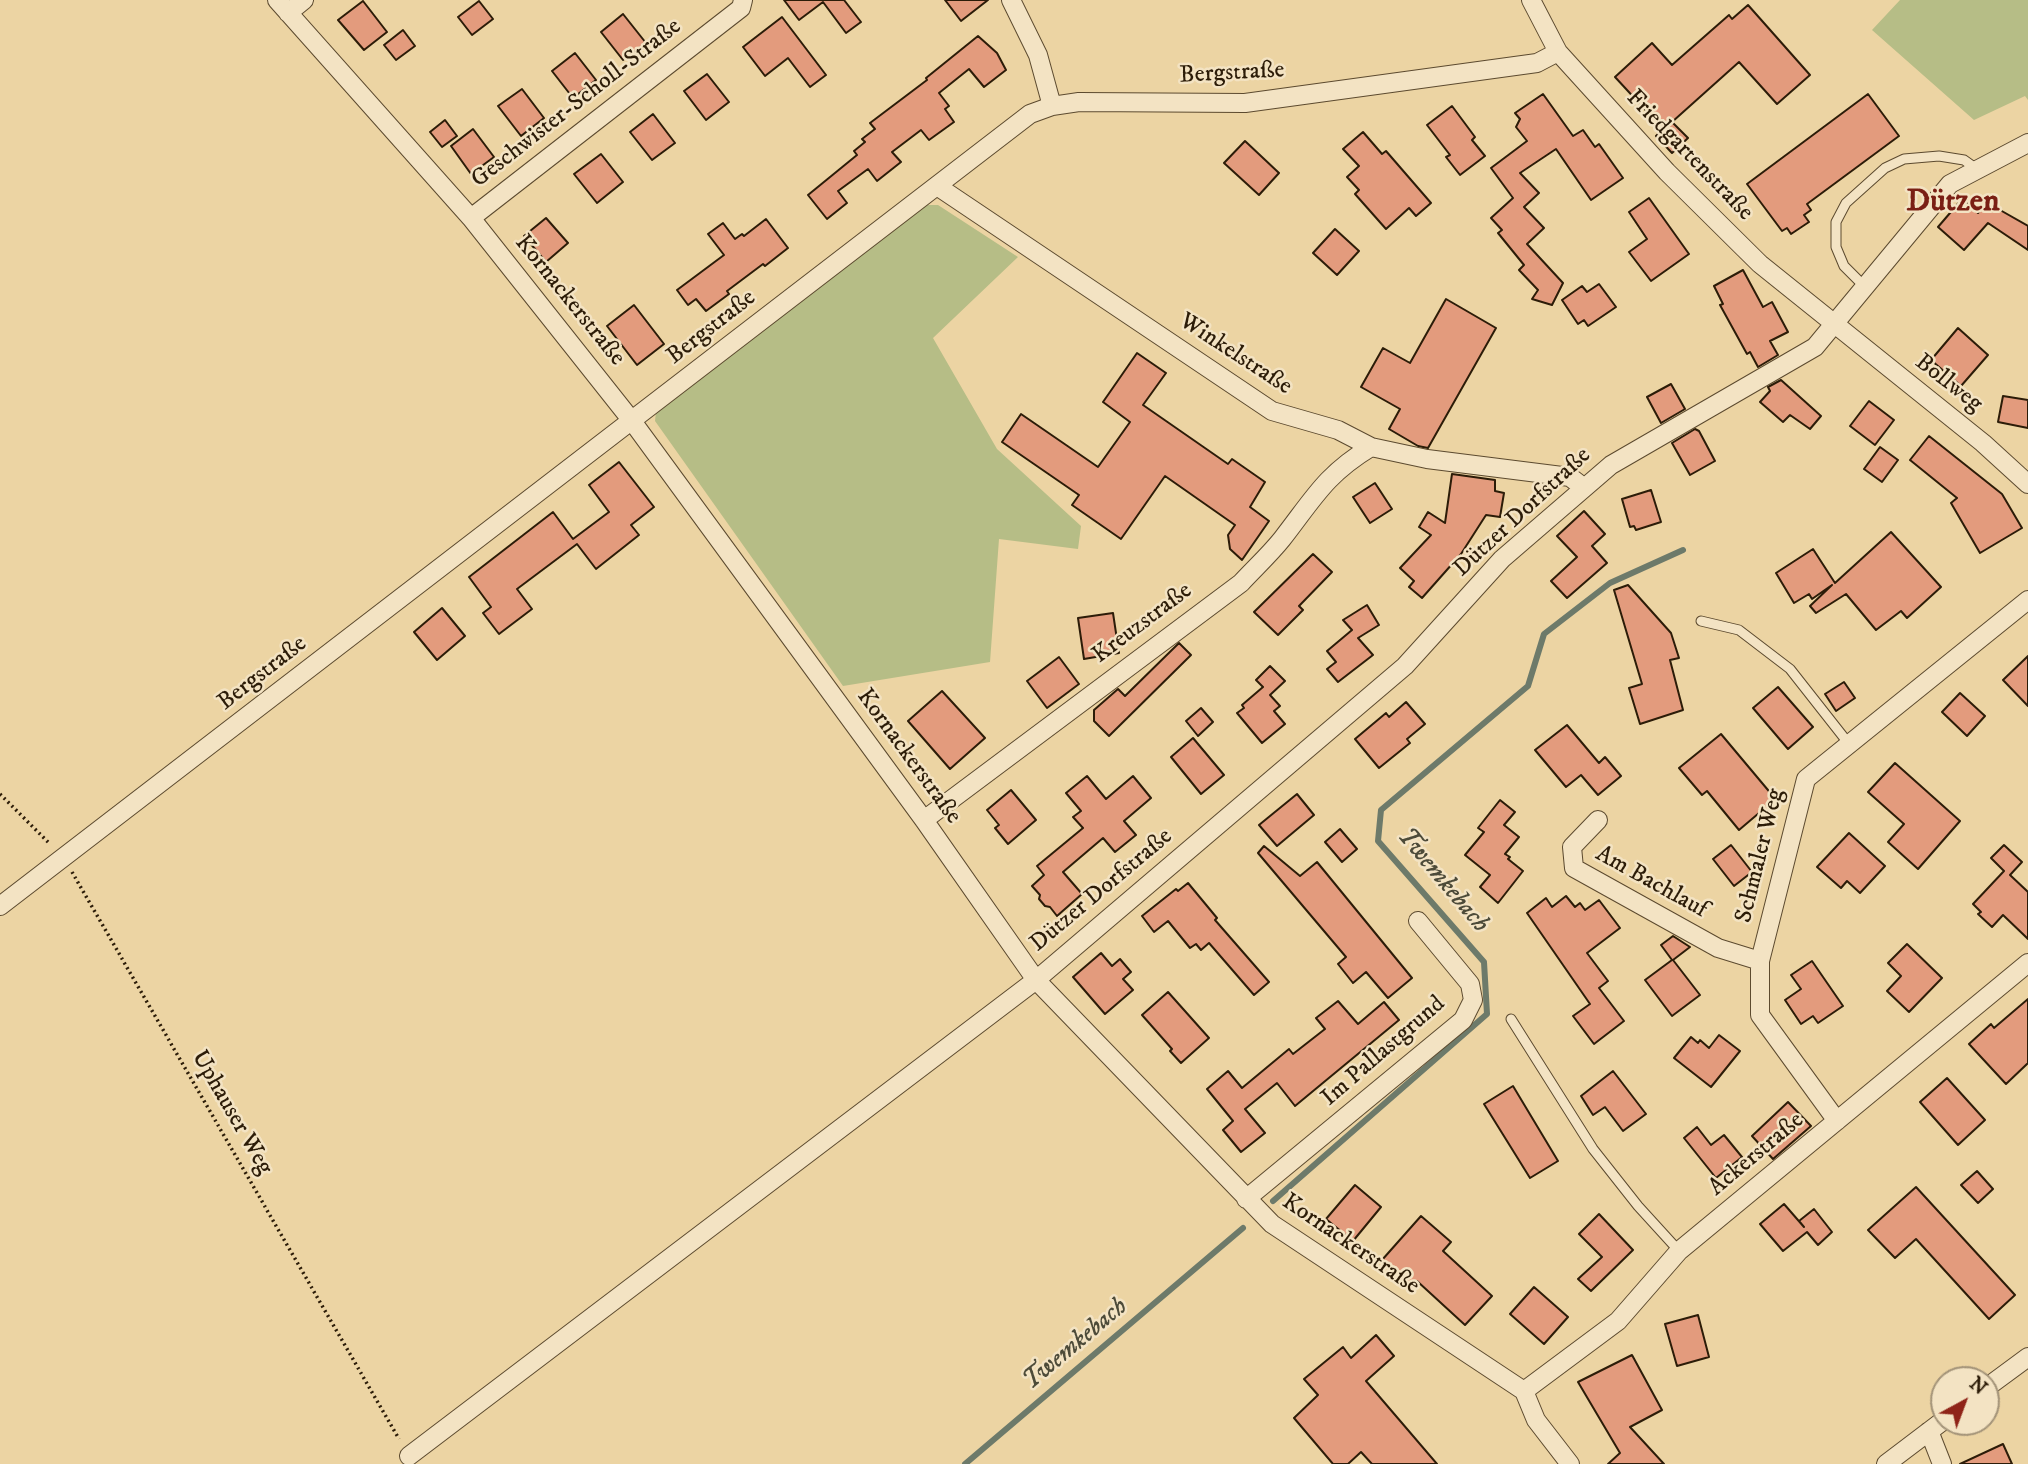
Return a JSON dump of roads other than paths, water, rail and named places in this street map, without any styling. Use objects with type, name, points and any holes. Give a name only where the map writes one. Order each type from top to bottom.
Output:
[{"type":"street","points":[[282,6],[304,0]]},
{"type":"street","name":"Geschwister-Scholl-Straße","points":[[471,218],[741,8],[743,0]]},
{"type":"street","points":[[1011,0],[1038,55],[1052,106]]},
{"type":"street","name":"Friedgartenstraße","points":[[1531,0],[1558,52],[1667,172],[1760,264],[1835,325]]},
{"type":"street","name":"Kornackerstraße","points":[[282,6],[471,218],[632,421],[924,820],[1036,980],[1272,1224],[1524,1391]]},
{"type":"street","name":"Bergstraße","points":[[0,906],[1030,114],[1052,106],[1079,102],[1245,103],[1537,62],[1558,52]]},
{"type":"street","name":"Dützer Dorfstraße","points":[[409,1456],[1036,980],[1405,666],[1502,559],[1583,487],[1611,465],[1815,347],[1950,184],[2028,143]]},
{"type":"street","name":"Winkelstraße","points":[[937,186],[1272,411],[1338,430],[1371,447],[1427,459],[1570,477],[1583,487]]},
{"type":"street","name":"Bollweg","points":[[1835,325],[1983,443],[2028,484]]},
{"type":"street","name":"Kreuzstraße","points":[[924,820],[1241,583],[1280,540],[1332,474],[1371,447]]},
{"type":"street","name":"Schmaler Weg","points":[[1837,1121],[1760,1014],[1760,961],[1806,779],[2028,600]]},
{"type":"street","name":"Am Bachlauf","points":[[1598,820],[1572,847],[1574,868],[1718,948],[1760,961]]},
{"type":"street","name":"Im Pallastgrund","points":[[1246,1199],[1463,1020],[1473,1000],[1470,984],[1418,921]]},
{"type":"street","name":"Ackerstraße","points":[[1524,1391],[1618,1321],[1679,1251],[2028,963]]},
{"type":"street","points":[[2000,1378],[2028,1357]]},
{"type":"street","points":[[1524,1391],[1536,1420],[1570,1464]]},
{"type":"street","points":[[1886,1464],[1929,1431],[1942,1464]]},
{"type":"lane","points":[[1864,286],[1844,266],[1836,247],[1836,222],[1846,202],[1885,168],[1904,159],[1939,156],[1964,160],[1978,170]]},
{"type":"lane","points":[[1701,621],[1739,630],[1790,669],[1849,744]]},
{"type":"lane","points":[[1511,1019],[1594,1149],[1638,1206],[1679,1251]]},
{"type":"waterway","name":"Twemkebach","points":[[1273,1201],[1487,1014],[1484,962],[1378,841],[1381,810],[1528,686],[1544,634],[1610,583],[1683,550]]},
{"type":"waterway","name":"Twemkebach","points":[[965,1464],[1243,1228]]},
{"type":"district","name":"Dützen","points":[[1953,203]]}]
